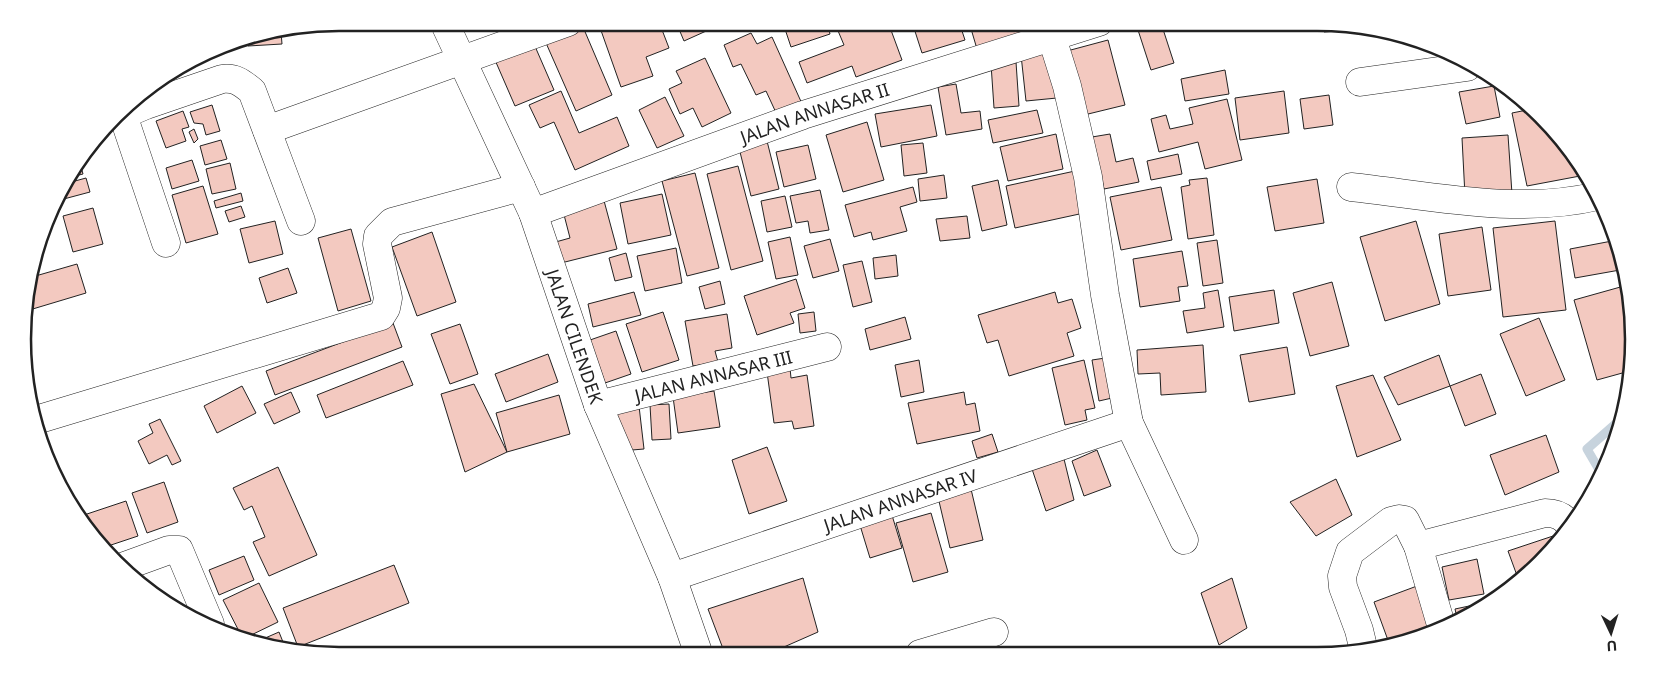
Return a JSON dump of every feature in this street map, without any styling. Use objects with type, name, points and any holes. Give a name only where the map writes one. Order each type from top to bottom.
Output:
[{"type":"street","name":"JALAN CILENDEK","points":[[448,31],[533,213],[598,405],[672,577],[697,647]]},
{"type":"street","points":[[267,130],[543,31]]},
{"type":"street","name":"JALAN ANNASAR II","points":[[533,213],[803,115],[1047,31]]},
{"type":"street","points":[[1050,31],[1067,86],[1088,177],[1104,295],[1129,423],[1184,540]]},
{"type":"street","points":[[1360,82],[1462,68]]},
{"type":"street","points":[[133,110],[222,79],[231,78],[240,82],[252,91],[301,221]]},
{"type":"street","points":[[127,116],[126,124],[166,243]]},
{"type":"street","points":[[42,418],[381,316],[386,308],[388,298],[377,244],[378,236],[392,222],[521,187]]},
{"type":"street","points":[[1351,187],[1462,201],[1539,205],[1590,198]]},
{"type":"street","name":"JALAN ANNASAR III","points":[[598,405],[827,347]]},
{"type":"street","name":"JALAN ANNASAR IV","points":[[672,577],[1129,423]]},
{"type":"street","points":[[1418,546],[1545,513],[1556,513],[1566,520]]},
{"type":"street","points":[[1362,643],[1342,587],[1342,576],[1350,552],[1391,522],[1399,519],[1405,520],[1418,546],[1440,621]]},
{"type":"street","points":[[129,564],[169,550],[179,550],[207,617]]},
{"type":"street","points":[[944,647],[994,632]]},
{"type":"building","points":[[574,31],[585,31],[612,95],[576,111],[546,43]]},
{"type":"building","points":[[601,31],[662,31],[669,48],[646,57],[653,76],[621,87]]},
{"type":"building","points":[[680,31],[706,31],[684,41]]},
{"type":"building","points":[[786,31],[829,31],[830,34],[791,47]]},
{"type":"building","points":[[838,31],[891,31],[902,60],[856,77],[852,66],[807,83],[799,62],[844,45]]},
{"type":"building","points":[[915,31],[962,31],[965,40],[922,53]]},
{"type":"building","points":[[972,31],[1032,31],[977,49]]},
{"type":"building","points":[[1138,31],[1164,31],[1174,63],[1151,70]]},
{"type":"building","points":[[751,33],[757,44],[772,37],[803,106],[778,117],[766,91],[756,95],[741,64],[733,67],[724,45]]},
{"type":"building","points":[[281,37],[282,44],[248,46],[259,42]]},
{"type":"building","points":[[1108,40],[1125,105],[1084,115],[1067,51]]},
{"type":"building","points":[[534,44],[554,90],[515,106],[495,60]]},
{"type":"building","points":[[1052,52],[1057,98],[1026,101],[1021,55]]},
{"type":"building","points":[[705,58],[731,113],[702,127],[693,108],[680,114],[669,89],[682,83],[676,71]]},
{"type":"building","points":[[1016,62],[1019,106],[994,108],[991,64]]},
{"type":"building","points":[[1225,70],[1229,94],[1185,101],[1181,79]]},
{"type":"building","points":[[956,84],[961,113],[980,111],[982,129],[946,135],[938,87]]},
{"type":"building","points":[[1492,86],[1494,88],[1500,117],[1466,124],[1459,92]]},
{"type":"building","points":[[561,91],[579,133],[617,117],[629,146],[575,170],[554,122],[540,128],[529,105]]},
{"type":"building","points":[[1284,91],[1289,133],[1240,140],[1235,98]]},
{"type":"building","points":[[1329,95],[1333,125],[1304,129],[1300,99]]},
{"type":"building","points":[[665,97],[684,136],[657,148],[639,110]]},
{"type":"building","points":[[1227,99],[1242,160],[1205,169],[1198,142],[1159,152],[1151,119],[1166,115],[1170,129],[1193,124],[1189,108]]},
{"type":"building","points":[[212,105],[220,131],[206,135],[203,124],[194,123],[190,112]]},
{"type":"building","points":[[931,105],[937,136],[881,147],[875,114]]},
{"type":"building","points":[[1037,110],[1043,133],[993,143],[988,120]]},
{"type":"building","points":[[183,111],[189,127],[182,129],[186,141],[166,148],[156,121]]},
{"type":"building","points":[[1523,111],[1535,121],[1578,176],[1527,186],[1512,113]]},
{"type":"building","points":[[867,122],[884,180],[843,192],[826,135]]},
{"type":"building","points":[[194,129],[198,139],[194,143],[189,132]]},
{"type":"building","points":[[1056,134],[1063,169],[1008,181],[1000,147]]},
{"type":"building","points":[[1110,134],[1116,162],[1133,158],[1139,182],[1104,189],[1092,137]]},
{"type":"building","points":[[1508,135],[1512,194],[1465,196],[1462,138]]},
{"type":"building","points":[[766,137],[779,189],[751,196],[738,144]]},
{"type":"building","points":[[221,140],[227,159],[205,165],[200,146]]},
{"type":"building","points":[[923,143],[927,173],[904,176],[901,145]]},
{"type":"building","points":[[808,145],[816,179],[784,187],[776,152]]},
{"type":"building","points":[[1178,154],[1182,174],[1151,180],[1147,161]]},
{"type":"building","points":[[192,160],[199,181],[172,189],[166,168]]},
{"type":"building","points":[[230,163],[236,189],[212,194],[206,169]]},
{"type":"building","points":[[738,166],[763,261],[731,270],[707,174]]},
{"type":"building","points":[[1075,171],[1084,213],[1015,228],[1006,186]]},
{"type":"building","points":[[695,173],[719,268],[687,276],[662,181]]},
{"type":"building","points":[[944,175],[947,198],[920,201],[918,179]]},
{"type":"building","points":[[86,178],[90,192],[65,199],[72,185],[74,181]]},
{"type":"building","points":[[1207,178],[1214,235],[1188,239],[1181,187],[1190,185],[1189,180]]},
{"type":"building","points":[[1317,179],[1324,223],[1275,231],[1267,187]]},
{"type":"building","points":[[998,180],[1007,225],[982,231],[972,186]]},
{"type":"building","points":[[203,186],[218,234],[186,243],[172,195]]},
{"type":"building","points":[[913,187],[917,202],[900,207],[907,231],[873,240],[871,232],[854,237],[845,205]]},
{"type":"building","points":[[1161,187],[1172,240],[1121,250],[1110,197]]},
{"type":"building","points":[[820,190],[829,230],[810,233],[808,221],[796,223],[790,196]]},
{"type":"building","points":[[241,193],[243,201],[216,208],[214,201]]},
{"type":"building","points":[[662,194],[671,235],[628,244],[620,203]]},
{"type":"building","points":[[785,196],[792,227],[767,232],[761,201]]},
{"type":"building","points":[[603,197],[617,249],[557,264],[552,243],[570,238],[562,207]]},
{"type":"building","points":[[241,206],[245,217],[229,222],[225,211]]},
{"type":"building","points":[[93,208],[103,244],[73,252],[63,216]]},
{"type":"building","points":[[967,216],[970,238],[940,241],[936,219]]},
{"type":"building","points":[[275,221],[283,254],[249,263],[240,229]]},
{"type":"building","points":[[1416,221],[1440,304],[1385,321],[1360,237]]},
{"type":"building","points":[[1555,221],[1566,310],[1503,317],[1493,228]]},
{"type":"building","points":[[1482,227],[1491,290],[1448,296],[1439,234]]},
{"type":"building","points":[[351,229],[371,301],[338,311],[318,238]]},
{"type":"building","points":[[432,232],[456,302],[417,316],[392,247]]},
{"type":"building","points":[[790,237],[798,275],[776,279],[768,242]]},
{"type":"building","points":[[830,239],[839,271],[813,278],[804,246]]},
{"type":"building","points":[[1217,240],[1223,283],[1203,286],[1197,243]]},
{"type":"building","points":[[1609,242],[1617,271],[1575,278],[1570,249]]},
{"type":"building","points":[[676,248],[682,283],[645,291],[637,256]]},
{"type":"building","points":[[1182,251],[1188,286],[1178,287],[1180,301],[1140,307],[1133,259]]},
{"type":"building","points":[[626,253],[632,277],[615,281],[609,258]]},
{"type":"building","points":[[896,255],[898,276],[875,279],[873,258]]},
{"type":"building","points":[[862,261],[872,302],[853,307],[843,265]]},
{"type":"building","points":[[77,264],[86,293],[33,309],[38,275]]},
{"type":"building","points":[[288,268],[297,293],[267,303],[259,278]]},
{"type":"building","points":[[796,279],[805,308],[790,313],[794,323],[757,335],[744,296]]},
{"type":"building","points":[[720,281],[725,304],[705,309],[699,287]]},
{"type":"building","points":[[1332,282],[1349,346],[1310,356],[1293,293]]},
{"type":"building","points":[[1620,287],[1625,339],[1623,373],[1597,380],[1574,300]]},
{"type":"building","points":[[1218,290],[1224,327],[1187,333],[1183,311],[1205,308],[1203,293]]},
{"type":"building","points":[[1274,290],[1279,323],[1234,331],[1229,297]]},
{"type":"building","points":[[634,292],[641,315],[593,327],[588,304]]},
{"type":"building","points":[[1055,292],[1058,303],[1072,299],[1081,328],[1067,333],[1074,356],[1009,376],[998,340],[987,343],[978,315]]},
{"type":"building","points":[[663,312],[679,360],[642,372],[626,324]]},
{"type":"building","points":[[814,312],[816,331],[800,333],[798,314]]},
{"type":"building","points":[[727,314],[732,348],[715,351],[718,362],[693,366],[685,321]]},
{"type":"building","points":[[905,317],[911,339],[870,350],[865,329]]},
{"type":"building","points":[[1539,318],[1565,380],[1526,396],[1500,334]]},
{"type":"building","points":[[393,323],[402,347],[275,395],[266,371]]},
{"type":"building","points":[[460,324],[478,374],[450,384],[431,334]]},
{"type":"building","points":[[616,331],[631,374],[605,383],[590,340]]},
{"type":"building","points":[[1203,345],[1206,392],[1161,395],[1160,373],[1138,374],[1137,350]]},
{"type":"building","points":[[1287,347],[1295,394],[1249,402],[1240,355]]},
{"type":"building","points":[[548,354],[558,382],[506,402],[495,374]]},
{"type":"building","points":[[1439,355],[1450,386],[1398,405],[1384,377]]},
{"type":"building","points":[[1112,357],[1112,398],[1099,401],[1092,360]]},
{"type":"building","points":[[919,360],[924,392],[901,397],[895,365]]},
{"type":"building","points":[[1084,360],[1095,408],[1085,410],[1087,420],[1065,425],[1052,368]]},
{"type":"building","points":[[403,361],[413,385],[326,418],[317,395]]},
{"type":"building","points":[[790,368],[791,378],[807,375],[814,426],[794,429],[792,421],[774,423],[767,372]]},
{"type":"building","points":[[1481,374],[1496,414],[1465,426],[1450,386]]},
{"type":"building","points":[[1373,375],[1401,440],[1357,457],[1336,386]]},
{"type":"building","points":[[474,384],[507,452],[465,472],[441,394]]},
{"type":"building","points":[[242,386],[256,413],[217,433],[204,406]]},
{"type":"building","points":[[714,391],[720,427],[678,433],[673,397]]},
{"type":"building","points":[[291,392],[300,412],[274,424],[264,404]]},
{"type":"building","points":[[964,392],[966,405],[975,403],[980,431],[917,444],[908,403]]},
{"type":"building","points":[[559,395],[570,434],[507,452],[496,413]]},
{"type":"building","points":[[669,404],[671,439],[652,440],[650,405]]},
{"type":"building","points":[[639,406],[644,449],[620,451],[615,409]]},
{"type":"building","points":[[160,419],[181,461],[172,465],[167,455],[149,464],[138,441],[153,433],[149,424]]},
{"type":"building","points":[[992,434],[998,452],[977,458],[972,441]]},
{"type":"building","points":[[1546,435],[1559,472],[1505,495],[1490,455]]},
{"type":"building","points":[[767,447],[787,501],[749,514],[732,460]]},
{"type":"building","points":[[1097,450],[1111,486],[1084,496],[1072,461]]},
{"type":"building","points":[[1064,459],[1074,500],[1046,511],[1031,466]]},
{"type":"building","points":[[278,467],[317,555],[269,576],[253,542],[265,537],[252,506],[244,510],[233,488]]},
{"type":"building","points":[[1336,479],[1352,515],[1316,536],[1290,502]]},
{"type":"building","points":[[164,482],[178,522],[147,533],[132,493]]},
{"type":"building","points":[[971,489],[983,540],[950,548],[938,497]]},
{"type":"building","points":[[126,501],[138,536],[111,545],[86,514]]},
{"type":"building","points":[[891,512],[902,548],[870,558],[859,522]]},
{"type":"building","points":[[931,513],[948,572],[913,582],[896,523]]},
{"type":"building","points":[[1553,536],[1535,557],[1516,573],[1508,551]]},
{"type":"building","points":[[244,556],[254,580],[219,595],[209,570]]},
{"type":"building","points":[[1477,559],[1484,594],[1449,600],[1442,567]]},
{"type":"building","points":[[394,565],[409,603],[304,645],[297,644],[283,608]]},
{"type":"building","points":[[803,578],[818,632],[784,647],[722,647],[708,609]]},
{"type":"building","points":[[1232,578],[1247,628],[1219,645],[1201,593]]},
{"type":"building","points":[[259,583],[278,622],[253,634],[238,629],[223,600]]},
{"type":"building","points":[[1417,586],[1432,624],[1387,638],[1374,602]]},
{"type":"building","points":[[1472,605],[1456,613],[1455,609]]},
{"type":"building","points":[[279,632],[283,642],[279,641],[266,638]]},
{"type":"waterway","points":[[1597,466],[1587,449],[1611,428]]}]
